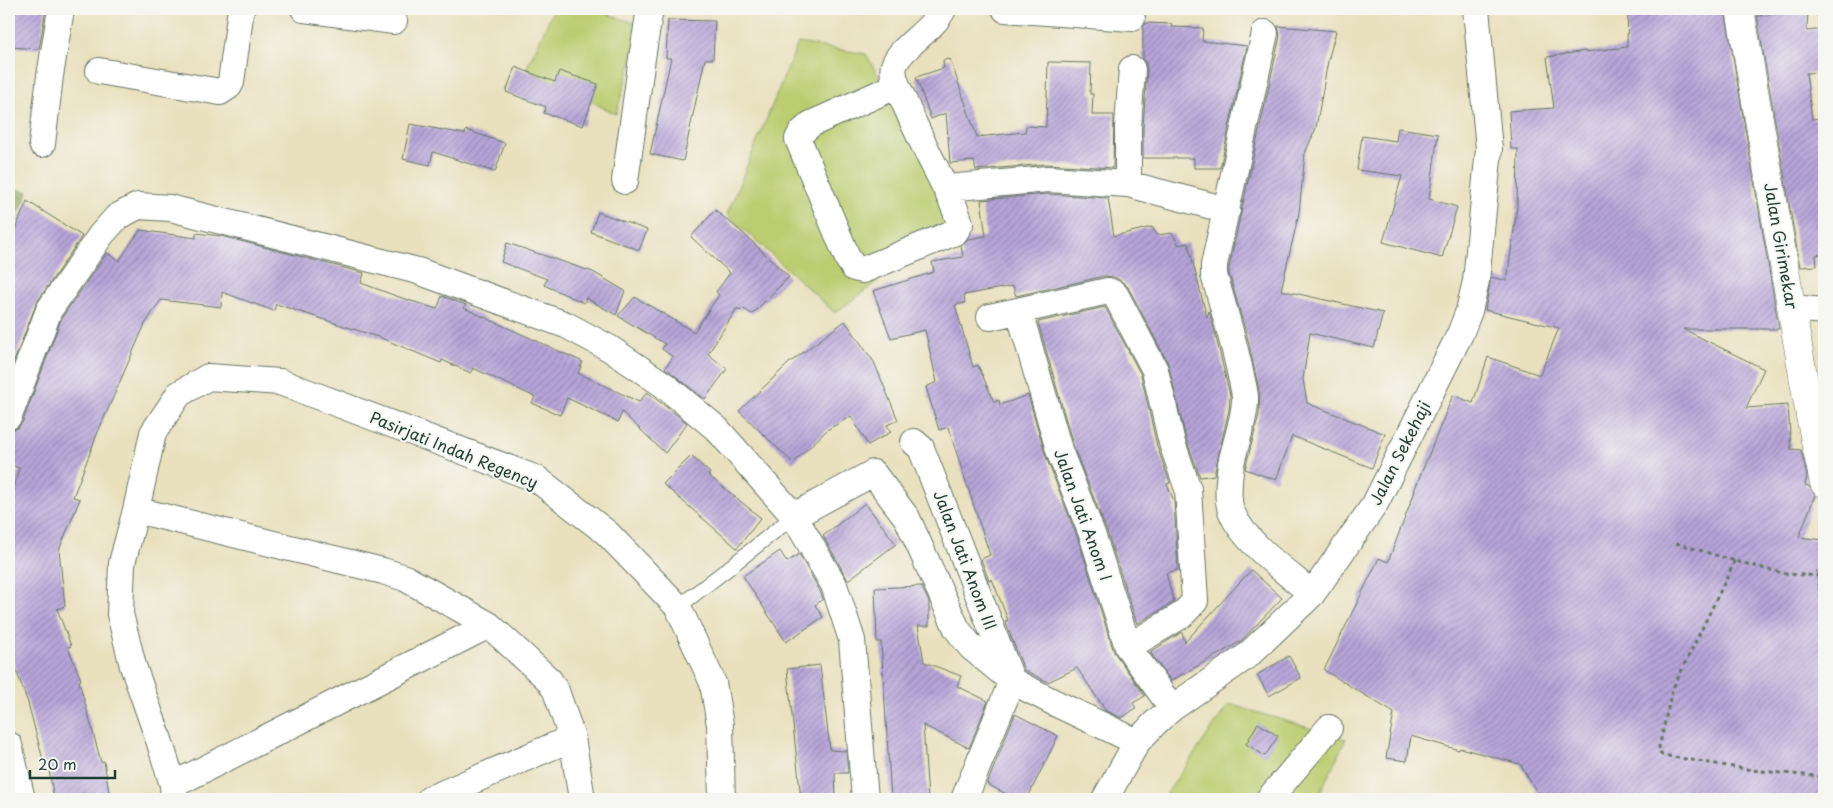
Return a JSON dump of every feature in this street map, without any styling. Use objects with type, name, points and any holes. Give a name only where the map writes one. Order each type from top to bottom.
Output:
[{"type":"street","points":[[42,144],[50,76],[61,9]]},
{"type":"street","points":[[99,71],[220,92],[229,86],[231,82],[241,9]]},
{"type":"street","points":[[304,9],[394,21]]},
{"type":"street","points":[[625,181],[650,9]]},
{"type":"street","points":[[896,86],[811,124],[802,132],[798,139],[848,259],[854,268],[863,270],[956,232],[960,224],[955,209],[896,86],[894,68],[898,56],[933,24],[943,9]]},
{"type":"street","points":[[1005,9],[1132,18]]},
{"type":"street","name":"Jalan Sekehaji","points":[[1105,799],[1137,742],[1172,708],[1247,656],[1312,594],[1375,504],[1460,334],[1469,311],[1476,282],[1489,149],[1476,9]]},
{"type":"street","name":"Jalan Girimekar","points":[[1740,9],[1810,416],[1824,483]]},
{"type":"street","points":[[1266,33],[1218,244],[1214,275],[1233,340],[1245,397],[1244,413],[1231,466],[1229,496],[1231,512],[1236,521],[1259,548],[1312,594]]},
{"type":"street","points":[[1128,184],[1128,127],[1132,69]]},
{"type":"street","points":[[958,187],[1048,179],[1128,184],[1227,210]]},
{"type":"street","points":[[9,416],[49,310],[101,235],[117,217],[138,206],[170,208],[418,271],[566,325],[609,348],[664,385],[717,429],[794,516],[834,584],[852,640],[865,799]]},
{"type":"street","points":[[990,317],[1108,290],[1115,294],[1155,370],[1172,443],[1188,488],[1195,601],[1182,616],[1128,647]]},
{"type":"street","points":[[1792,308],[1824,311]]},
{"type":"street","name":"Jalan Jati Anom I","points":[[1019,311],[1060,453],[1092,534],[1128,647],[1172,708]]},
{"type":"street","name":"Pasirjati Indah Regency","points":[[490,625],[173,792],[160,740],[133,666],[120,614],[122,563],[153,433],[178,394],[208,377],[280,382],[537,479],[607,533],[678,606],[712,684],[720,725],[722,799]]},
{"type":"street","name":"Jalan Jati Anom III","points":[[914,442],[921,448],[1012,681]]},
{"type":"street","points":[[794,516],[873,473],[907,518],[957,629],[971,648],[1012,681],[1055,704],[1137,742]]},
{"type":"street","points":[[136,510],[383,570],[405,578],[490,625],[549,680],[556,691],[572,738],[582,799]]},
{"type":"street","points":[[965,797],[1012,681]]},
{"type":"street","points":[[1268,799],[1329,728]]},
{"type":"street","points":[[430,799],[572,738]]},
{"type":"street","points":[[9,745],[22,799]]},
{"type":"lane","points":[[678,606],[794,516]]},
{"type":"path","points":[[1676,543],[1786,574],[1824,576]]},
{"type":"path","points":[[1735,561],[1672,690],[1659,748],[1660,753],[1661,755],[1751,770],[1824,777]]},
{"type":"green space","points":[[554,9],[590,9],[642,25],[616,114],[526,69]]},
{"type":"green space","points":[[798,43],[866,54],[958,221],[835,313],[727,214]]},
{"type":"green space","points":[[9,187],[28,192],[9,235]]},
{"type":"green space","points":[[1229,704],[1346,739],[1317,799],[1163,799]]},
{"type":"building","points":[[13,9],[46,9],[39,49],[10,47]]},
{"type":"building","points":[[1628,9],[1725,9],[1779,329],[1683,329],[1764,369],[1746,408],[1788,405],[1791,449],[1801,450],[1807,476],[1805,485],[1809,486],[1815,495],[1799,537],[1824,540],[1824,572],[1816,571],[1824,621],[1824,799],[1541,799],[1520,764],[1460,748],[1459,750],[1411,736],[1407,761],[1386,758],[1394,713],[1324,670],[1379,558],[1388,562],[1414,491],[1453,395],[1473,403],[1488,357],[1540,375],[1559,328],[1485,310],[1491,277],[1507,281],[1517,207],[1518,149],[1511,149],[1509,111],[1554,108],[1547,57],[1627,47]]},
{"type":"building","points":[[1771,9],[1808,9],[1807,31],[1824,29],[1824,72],[1806,73],[1812,119],[1824,118],[1824,254],[1816,255],[1817,266],[1800,267],[1757,16],[1770,15]]},
{"type":"building","points":[[668,20],[715,21],[713,59],[705,59],[683,161],[650,154],[671,58],[666,58]]},
{"type":"building","points":[[1146,23],[1172,24],[1171,27],[1203,28],[1202,41],[1247,46],[1220,168],[1194,168],[1194,158],[1143,158],[1147,70],[1143,59],[1143,27]]},
{"type":"building","points":[[1278,26],[1336,31],[1328,61],[1316,128],[1305,153],[1299,213],[1281,290],[1383,313],[1374,348],[1310,333],[1303,379],[1307,403],[1385,434],[1372,468],[1292,436],[1276,480],[1245,469],[1259,415],[1260,395],[1229,267],[1280,36]]},
{"type":"building","points":[[950,59],[977,137],[1025,132],[1026,126],[1046,127],[1048,62],[1091,63],[1090,94],[1093,94],[1092,115],[1114,115],[1113,168],[1047,164],[976,170],[974,161],[950,163],[946,113],[931,119],[916,77],[944,68],[943,60]]},
{"type":"building","points":[[515,67],[555,82],[559,71],[598,84],[583,126],[544,113],[546,107],[506,92]]},
{"type":"building","points":[[410,124],[465,134],[466,130],[505,143],[495,172],[433,152],[430,165],[403,159]]},
{"type":"building","points":[[1398,128],[1438,134],[1429,199],[1457,207],[1442,258],[1383,242],[1402,176],[1357,170],[1362,136],[1396,141]]},
{"type":"building","points":[[1048,194],[1108,198],[1114,236],[1152,227],[1157,235],[1172,233],[1179,245],[1188,243],[1207,318],[1209,311],[1213,325],[1230,395],[1229,410],[1214,475],[1200,477],[1186,439],[1168,363],[1128,287],[1121,281],[1114,277],[1105,276],[1016,296],[1013,286],[964,295],[965,303],[955,305],[973,367],[978,365],[994,402],[999,400],[1000,405],[1028,395],[1046,457],[1078,539],[1114,652],[1145,696],[1133,703],[1136,708],[1122,718],[1106,711],[1077,668],[1048,682],[1024,670],[1005,621],[1008,620],[992,579],[989,581],[981,559],[990,555],[948,427],[939,430],[926,387],[937,382],[925,330],[891,338],[873,291],[934,272],[932,262],[963,257],[961,245],[968,239],[986,236],[981,200]]},
{"type":"building","points":[[27,201],[82,236],[37,302],[9,374],[9,244]]},
{"type":"building","points":[[715,210],[743,233],[789,277],[752,314],[742,308],[740,311],[737,308],[708,354],[727,369],[705,399],[665,368],[673,357],[662,349],[665,344],[618,316],[635,297],[694,332],[719,295],[716,292],[730,273],[691,237]]},
{"type":"building","points":[[598,212],[647,230],[639,250],[591,232]]},
{"type":"building","points":[[140,230],[196,238],[196,233],[221,236],[364,273],[361,283],[437,309],[442,296],[466,305],[464,308],[583,362],[578,373],[639,402],[647,392],[687,423],[665,453],[622,412],[618,422],[567,398],[560,415],[532,403],[535,397],[473,368],[471,373],[442,360],[441,363],[381,338],[276,304],[274,311],[222,292],[221,307],[161,300],[145,324],[98,432],[73,497],[80,499],[59,550],[65,606],[57,609],[71,646],[68,647],[81,680],[79,681],[101,762],[104,761],[110,799],[54,799],[49,770],[46,771],[28,703],[9,650],[9,502],[19,468],[9,464],[9,431],[18,428],[23,421],[62,317],[107,253],[119,261]]},
{"type":"building","points":[[507,243],[593,272],[625,291],[616,315],[586,298],[584,303],[544,285],[547,279],[501,262]]},
{"type":"building","points":[[1105,307],[1141,375],[1157,446],[1170,483],[1167,484],[1174,501],[1178,570],[1166,573],[1174,602],[1137,624],[1106,529],[1074,448],[1038,322]]},
{"type":"building","points":[[845,321],[874,362],[898,420],[887,425],[891,432],[868,445],[851,416],[827,430],[793,463],[739,411],[789,363]]},
{"type":"building","points":[[691,456],[710,473],[708,475],[761,518],[737,548],[663,484]]},
{"type":"building","points":[[865,503],[896,544],[848,580],[823,536]]},
{"type":"building","points":[[780,551],[787,562],[799,554],[823,599],[815,605],[823,617],[786,642],[743,576]]},
{"type":"building","points":[[1251,570],[1282,598],[1240,642],[1171,681],[1150,652],[1182,632],[1185,642]]},
{"type":"building","points":[[921,586],[929,602],[929,626],[918,626],[924,662],[961,676],[957,686],[988,701],[969,748],[923,725],[928,799],[891,799],[881,642],[877,642],[875,588]]},
{"type":"building","points":[[1289,656],[1301,678],[1269,696],[1257,675]]},
{"type":"building","points":[[820,665],[830,750],[846,751],[848,773],[835,773],[836,799],[801,799],[787,669]]},
{"type":"building","points":[[1015,714],[1058,736],[1027,799],[1016,799],[987,784]]},
{"type":"building","points":[[1258,723],[1278,736],[1265,756],[1246,744]]}]
